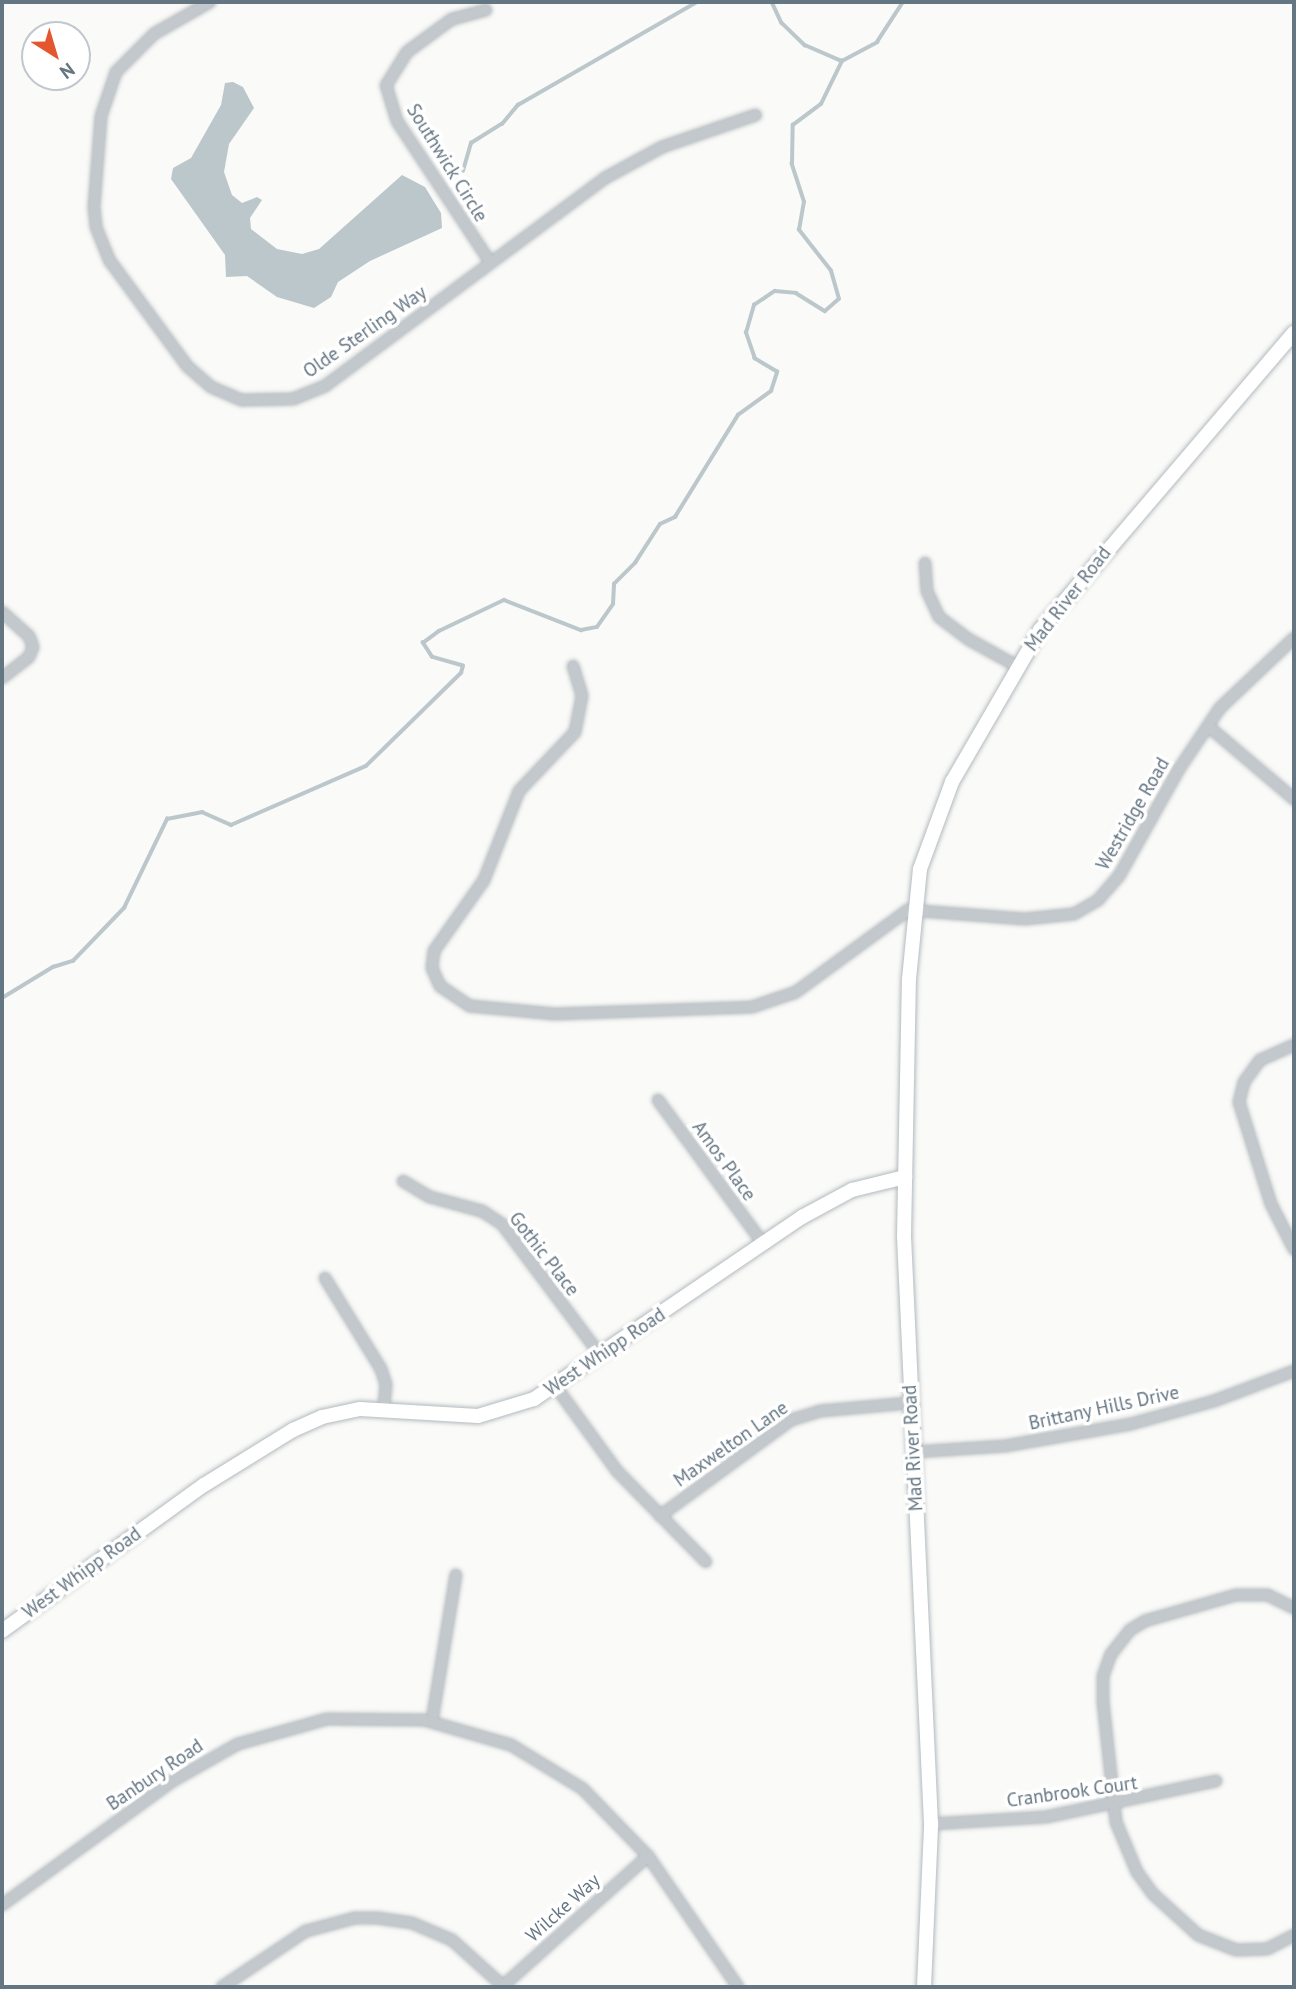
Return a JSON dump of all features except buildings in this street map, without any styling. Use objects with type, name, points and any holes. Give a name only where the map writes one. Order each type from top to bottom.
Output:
[{"type":"street","name":"Olde Sterling Way","points":[[210,2],[154,34],[116,72],[101,116],[94,207],[96,227],[110,261],[198,377],[242,400],[276,402],[312,393],[490,262],[640,158],[756,115]]},
{"type":"street","name":"Southwick Circle","points":[[486,10],[472,11],[441,27],[407,52],[386,85],[397,121],[490,262]]},
{"type":"street","name":"Mad River Road","points":[[924,1987],[932,1824],[910,1403],[905,1177],[914,909],[937,816],[1017,666],[1068,593],[1294,333]]},
{"type":"street","points":[[925,563],[927,591],[939,617],[968,639],[1017,666]]},
{"type":"street","points":[[2,612],[29,636],[33,647],[29,657],[2,678]]},
{"type":"street","name":"Westridge Road","points":[[914,909],[1044,919],[1086,908],[1119,876],[1208,726],[1244,682],[1294,638]]},
{"type":"street","points":[[573,666],[582,696],[575,732],[519,791],[484,880],[434,951],[435,978],[449,995],[470,1006],[512,1013],[752,1007],[796,992],[845,959],[889,920],[914,909]]},
{"type":"street","points":[[1208,726],[1294,799]]},
{"type":"street","points":[[1294,1045],[1269,1054],[1250,1071],[1239,1102],[1271,1204],[1294,1249]]},
{"type":"street","name":"Amos Place","points":[[658,1100],[762,1242]]},
{"type":"street","name":"West Whipp Road","points":[[2,1631],[204,1485],[293,1430],[339,1412],[384,1409],[487,1415],[515,1407],[556,1387],[762,1242],[831,1200],[875,1182],[905,1177]]},
{"type":"street","name":"Gothic Place","points":[[403,1181],[430,1197],[482,1211],[502,1224],[601,1356]]},
{"type":"street","points":[[325,1278],[381,1369],[386,1384],[384,1409]]},
{"type":"street","name":"Brittany Hills Drive","points":[[914,1452],[1005,1446],[1131,1424],[1246,1391],[1294,1371]]},
{"type":"street","points":[[556,1387],[617,1471],[706,1562]]},
{"type":"street","name":"Maxwelton Lane","points":[[660,1516],[792,1420],[820,1410],[910,1403]]},
{"type":"street","points":[[432,1721],[456,1575]]},
{"type":"street","points":[[1294,1608],[1267,1595],[1245,1594],[1144,1621],[1130,1630],[1111,1654],[1104,1676],[1103,1702],[1113,1805],[1137,1872],[1165,1908],[1192,1930],[1217,1945],[1252,1951],[1294,1935]]},
{"type":"street","name":"Banbury Road","points":[[2,1905],[197,1765],[238,1744],[327,1719],[432,1721],[511,1745],[563,1774],[611,1814],[648,1856],[738,1987]]},
{"type":"street","name":"Cranbrook Court","points":[[932,1824],[1046,1817],[1113,1805],[1216,1781]]},
{"type":"street","name":"Wilcke Way","points":[[503,1986],[648,1856]]},
{"type":"street","points":[[222,1987],[306,1931],[332,1923],[377,1918],[412,1923],[452,1940],[503,1986]]},
{"type":"shaded area","points":[[233,82],[243,87],[254,108],[229,144],[224,172],[232,195],[242,203],[257,197],[262,200],[250,218],[251,229],[277,249],[302,254],[319,249],[402,175],[425,187],[441,213],[442,228],[370,261],[338,282],[331,297],[314,308],[277,297],[247,276],[226,277],[225,255],[171,179],[173,168],[191,158],[221,105],[225,83]]},
{"type":"waterway","points":[[463,171],[471,143],[502,124],[518,105],[697,2]]},
{"type":"waterway","points":[[772,2],[782,23],[805,45],[842,61],[877,42],[903,2]]},
{"type":"waterway","points":[[2,998],[53,967],[73,961],[124,908],[167,819],[202,812],[231,825],[366,766],[461,673],[463,666],[432,657],[423,643],[439,631],[504,600],[581,630],[597,627],[613,604],[614,584],[635,563],[660,524],[675,517],[738,415],[771,391],[777,372],[755,359],[746,333],[754,305],[775,291],[796,293],[825,311],[839,299],[831,271],[799,230],[804,202],[792,164],[793,125],[821,104],[842,61]]}]
